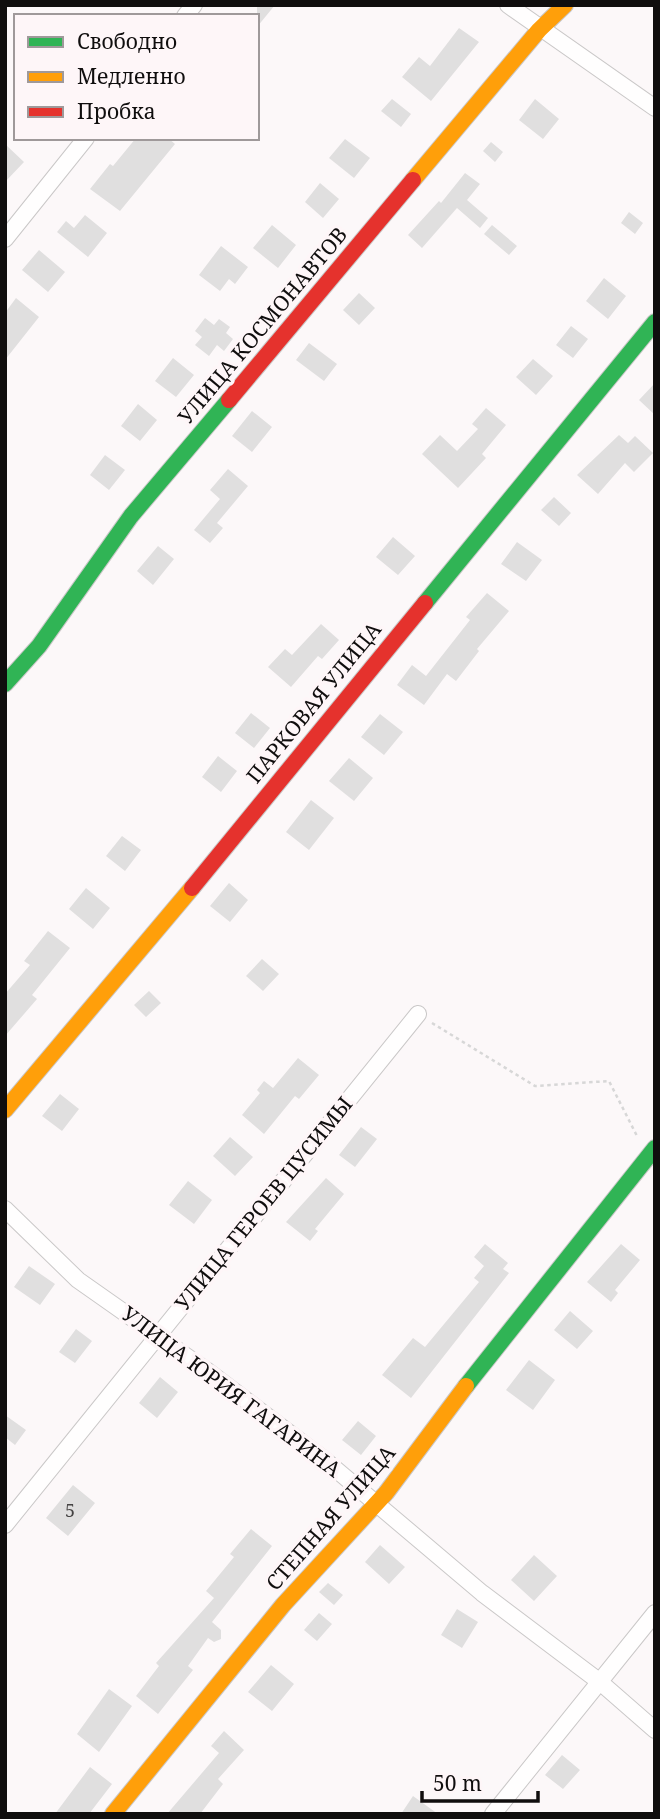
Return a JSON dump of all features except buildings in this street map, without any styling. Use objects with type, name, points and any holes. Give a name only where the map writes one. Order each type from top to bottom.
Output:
[{"type":"street","points":[[508,5],[539,30],[655,108]]},
{"type":"street","name":"УЛИЦА КОСМОНАВТОВ","points":[[5,684],[39,646],[131,516],[539,30],[565,5]]},
{"type":"street","points":[[5,239],[84,140]]},
{"type":"street","name":"ПАРКОВАЯ УЛИЦА","points":[[5,1110],[191,889],[655,322]]},
{"type":"street","name":"УЛИЦА ГЕРОЕВ ЦУСИМЫ","points":[[5,1525],[418,1014]]},
{"type":"street","name":"СТЕПНАЯ УЛИЦА","points":[[113,1814],[283,1605],[376,1502],[651,1152]]},
{"type":"street","name":"УЛИЦА ЮРИЯ ГАГАРИНА","points":[[5,1209],[78,1280],[157,1335],[376,1502],[482,1593],[600,1682],[655,1730]]},
{"type":"street","points":[[493,1814],[655,1613]]},
{"type":"path","points":[[418,1014],[535,1086],[609,1081],[651,1152]]},
{"type":"traffic: fast","points":[[425,603],[655,322]]},
{"type":"traffic: fast","points":[[5,684],[39,646],[131,516],[229,400]]},
{"type":"traffic: fast","points":[[466,1386],[655,1148]]},
{"type":"traffic: slow","points":[[413,180],[539,30],[565,5]]},
{"type":"traffic: slow","points":[[5,1110],[192,888]]},
{"type":"traffic: slow","points":[[113,1814],[283,1605],[386,1493],[466,1386]]},
{"type":"traffic: jam","points":[[229,400],[413,180]]},
{"type":"traffic: jam","points":[[192,888],[425,603]]}]
